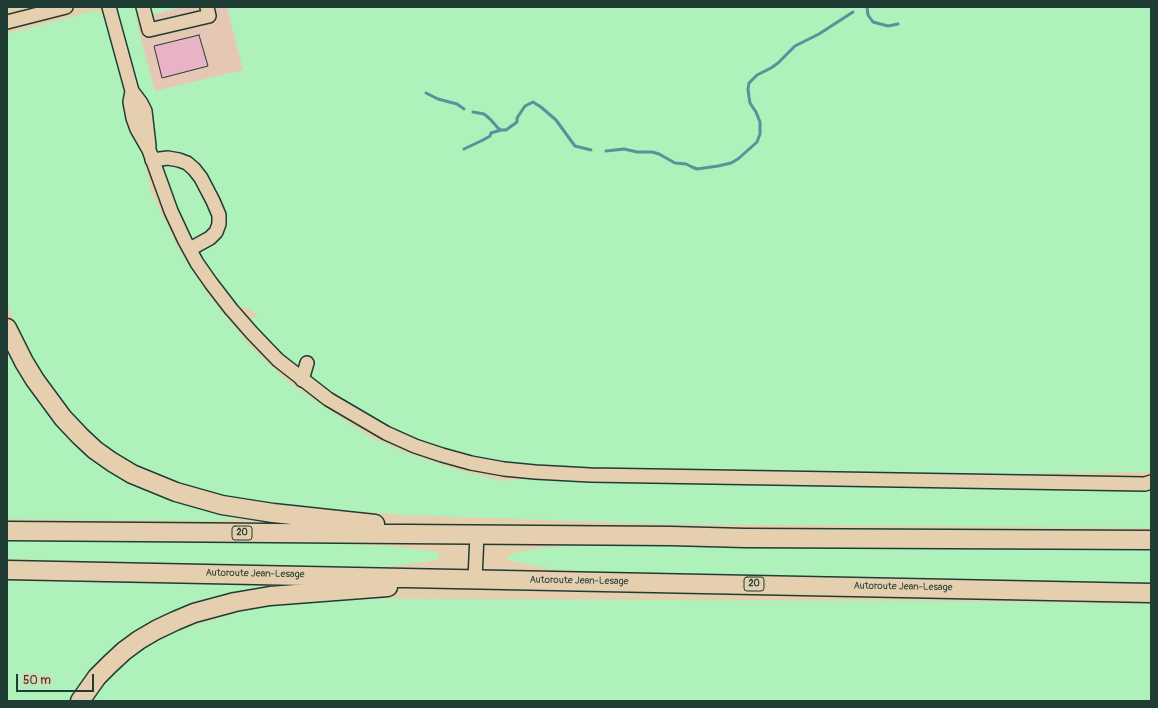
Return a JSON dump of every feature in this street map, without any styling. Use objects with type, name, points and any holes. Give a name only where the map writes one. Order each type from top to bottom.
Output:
[{"type":"highway","points":[[7,328],[35,380],[63,418],[99,453],[122,468],[143,479],[188,496],[233,507],[291,515],[477,535]]},
{"type":"highway","name":"20","points":[[7,531],[1151,540]]},
{"type":"highway","name":"Autoroute Jean-Lesage","points":[[7,570],[1151,593]]},
{"type":"highway","points":[[80,701],[91,684],[103,670],[132,645],[166,625],[204,610],[240,601],[270,596],[336,592],[474,579]]},
{"type":"street","points":[[7,22],[44,10],[66,7]]},
{"type":"street","points":[[109,7],[132,91],[142,103],[145,111],[151,155],[171,211],[190,249],[211,284],[252,334],[278,360],[328,399],[386,433],[442,456],[504,469],[535,472],[641,476],[1144,484],[1151,482]]},
{"type":"street","points":[[143,7],[149,30],[210,16],[207,7]]},
{"type":"street","points":[[151,155],[187,163],[201,178],[214,201],[219,215],[219,224],[216,232],[210,238],[190,249]]},
{"type":"street","points":[[302,380],[307,363]]},
{"type":"street","points":[[474,579],[477,535]]},
{"type":"shaded area","points":[[125,7],[227,7],[243,70],[154,91],[136,19]]},
{"type":"green space","points":[[117,7],[133,7],[137,10],[139,17],[136,20],[155,91],[243,70],[227,7],[1151,7],[1151,472],[1006,474],[736,472],[613,470],[603,468],[597,471],[487,462],[441,450],[390,431],[313,384],[309,372],[300,366],[294,366],[248,322],[251,318],[259,317],[249,308],[237,307],[201,264],[200,253],[223,220],[218,195],[195,161],[174,154],[157,151],[152,146],[140,96],[116,11]]},
{"type":"green space","points":[[150,7],[182,7],[151,15]]},
{"type":"green space","points":[[97,10],[106,19],[124,82],[125,104],[128,120],[143,153],[150,189],[178,248],[209,296],[251,347],[286,380],[374,439],[407,453],[461,471],[503,481],[524,479],[757,483],[1151,485],[1151,528],[661,524],[404,515],[252,501],[216,494],[175,482],[137,468],[106,447],[71,414],[47,384],[19,333],[7,303],[7,34]]},
{"type":"green space","points":[[168,161],[187,168],[206,194],[215,226],[199,241],[192,240],[160,170],[162,165]]},
{"type":"green space","points":[[7,340],[89,452],[265,520],[239,519],[212,521],[7,519]]},
{"type":"green space","points":[[7,541],[310,543],[390,546],[439,552],[438,560],[377,568],[7,559]]},
{"type":"green space","points":[[571,546],[1151,549],[1151,584],[599,572],[550,569],[508,560],[508,556],[516,552]]},
{"type":"green space","points":[[7,581],[261,586],[261,591],[193,608],[74,701],[7,701]]},
{"type":"green space","points":[[361,598],[935,601],[1151,604],[1151,701],[91,701],[114,674],[138,652],[179,630],[235,613],[280,604]]},
{"type":"building","points":[[199,35],[208,66],[162,78],[154,46]]},
{"type":"waterway","points":[[867,7],[868,15],[873,22],[888,26],[898,24]]},
{"type":"waterway","points":[[606,151],[624,149],[637,152],[652,152],[659,154],[675,163],[686,164],[697,169],[731,163],[738,159],[757,142],[760,134],[760,122],[750,103],[748,89],[749,83],[757,75],[778,63],[795,46],[819,34],[853,12]]},
{"type":"waterway","points":[[426,93],[438,99],[457,104],[464,109]]},
{"type":"waterway","points":[[473,112],[484,114],[498,128],[501,130],[506,130],[517,122],[517,118],[525,106],[533,102],[556,120],[575,146],[591,150]]},
{"type":"waterway","points":[[464,149],[490,136],[491,133],[501,130]]}]
